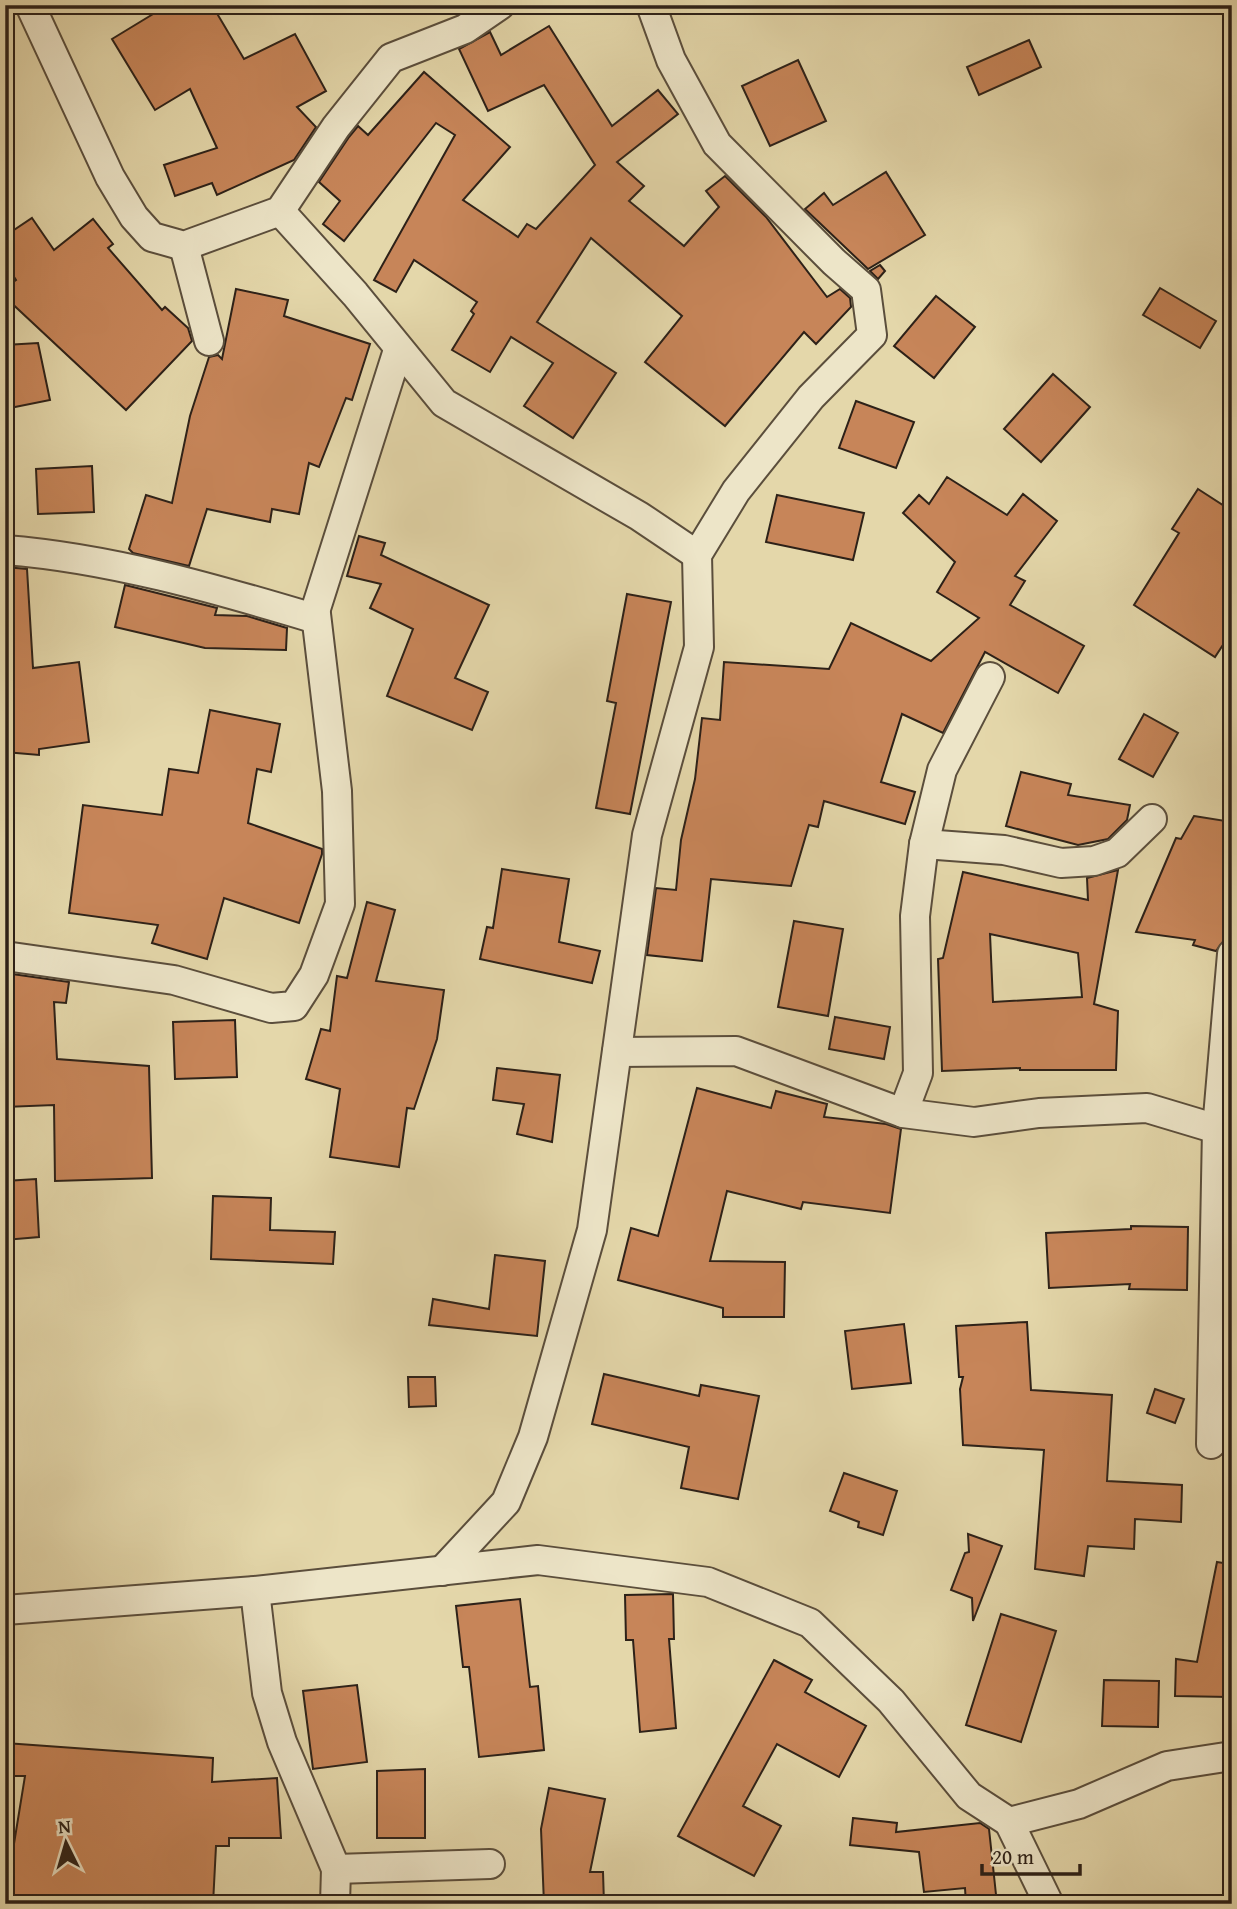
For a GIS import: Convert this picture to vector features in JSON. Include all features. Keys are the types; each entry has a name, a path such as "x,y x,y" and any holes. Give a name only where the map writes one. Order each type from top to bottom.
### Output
{"street":[{"path":"30,5 110,177 134,217 152,237 184,246 280,211 336,127 391,58 465,29 500,5"},
{"path":"442,1571 506,1502 533,1437 592,1230 647,835 699,647 697,555 736,491 811,397 872,335 866,290 834,262 717,144 671,60 651,5"},
{"path":"280,211 355,294 398,350 444,402 639,516 697,555"},
{"path":"184,246 209,341"},
{"path":"5,956 174,980 271,1008 294,1006 314,975 340,904 337,791 316,614 398,350"},
{"path":"5,550 45,553 227,592 313,618 316,614"},
{"path":"903,1113 918,1073 915,916 925,844 942,770 990,677"},
{"path":"925,844 1004,850 1061,863 1094,861 1117,852 1152,818"},
{"path":"1210,1444 1232,954"},
{"path":"617,1052 736,1051 903,1113 974,1122 1039,1113 1147,1108 1224,1134"},
{"path":"5,1610 255,1591 538,1560 708,1582 810,1623 891,1701 970,1796 1009,1822 1049,1904"},
{"path":"255,1591 267,1693 282,1742 336,1869 335,1904"},
{"path":"1009,1822 1079,1804 1167,1766 1232,1756"},
{"path":"336,1869 490,1864"}],"building":[{"path":"168,5 212,5 244,59 295,34 326,91 297,107 316,127 294,160 217,195 212,183 175,196 164,165 217,148 190,89 155,110 112,39"},
{"path":"549,26 612,126 658,90 678,114 617,162 644,186 629,201 684,246 719,207 706,191 725,176 766,217 827,297 840,289 850,298 851,307 816,344 804,332 725,426 645,362 682,316 591,238 537,322 616,373 573,438 524,406 553,363 511,337 490,372 452,350 474,314 471,311 477,302 414,260 396,292 374,280 455,135 436,123 344,241 323,224 340,201 319,182 358,126 368,135 424,72 510,147 463,200 518,237 527,224 536,229 595,165 544,85 488,111 459,49 490,32 501,55"},
{"path":"1029,40 1041,67 979,95 967,67"},
{"path":"798,60 826,121 770,146 742,86"},
{"path":"886,172 925,235 868,269 805,209 824,193 833,205"},
{"path":"32,218 54,250 93,219 113,244 108,248 162,310 165,307 188,328 192,341 126,410 5,297 5,288 16,280 5,263 5,236"},
{"path":"880,265 885,271 878,279 870,271"},
{"path":"1160,288 1216,321 1200,348 1143,315"},
{"path":"236,289 288,300 284,316 370,344 352,400 346,398 319,467 309,463 299,514 272,509 270,522 207,509 189,566 133,553 129,549 146,495 172,503 190,416 209,357 218,355 222,359"},
{"path":"936,296 975,327 934,378 894,346"},
{"path":"38,343 50,400 5,409 5,345"},
{"path":"1053,374 1090,407 1041,462 1004,429"},
{"path":"856,401 914,422 896,468 839,448"},
{"path":"92,466 94,512 38,514 36,469"},
{"path":"947,477 1007,515 1023,494 1057,521 1015,576 1025,581 1010,605 1084,646 1058,693 985,652 943,733 902,714 881,782 915,792 905,824 824,801 818,827 809,825 791,886 711,879 702,961 647,955 656,888 676,890 681,840 695,779 702,718 720,720 724,662 829,669 851,623 931,661 979,618 937,592 955,562 903,513 919,495 929,504"},
{"path":"1198,489 1232,511 1232,631 1215,657 1134,605 1179,533 1172,529"},
{"path":"777,495 864,513 853,560 766,542"},
{"path":"359,536 385,543 381,555 489,605 455,678 488,692 472,730 387,696 413,629 370,608 381,584 347,576"},
{"path":"5,567 27,569 33,668 79,662 89,742 39,749 39,755 5,752"},
{"path":"125,585 217,608 215,615 247,616 287,628 286,650 205,648 115,627"},
{"path":"627,594 671,602 630,814 596,808 616,703 607,701"},
{"path":"210,710 280,724 271,772 257,769 248,823 322,849 322,854 299,923 224,898 207,959 152,943 158,925 69,913 83,805 162,815 169,769 198,773"},
{"path":"1144,714 1178,733 1153,777 1119,759"},
{"path":"1021,772 1071,784 1068,795 1130,805 1127,820 1108,839 1078,845 1006,826"},
{"path":"1194,816 1232,822 1232,912 1225,939 1216,951 1193,945 1195,940 1136,932 1176,838 1181,839"},
{"path":"502,869 569,879 559,942 600,951 592,983 480,959 487,927 493,928"},
{"path":"1118,870 1094,1004 1118,1011 1116,1070 1020,1068 942,1071 938,959 943,958 963,872 1088,900 1087,878","holes":["990,934 1078,953 1082,997 993,1002"]},
{"path":"367,902 395,910 376,981 444,990 437,1039 414,1109 407,1108 399,1167 330,1157 340,1089 306,1079 321,1029 330,1031 337,976 347,978"},
{"path":"794,921 843,929 828,1016 778,1007"},
{"path":"5,973 69,982 66,1003 54,1002 57,1059 149,1066 152,1178 55,1181 54,1105 5,1107"},
{"path":"835,1017 890,1027 884,1059 829,1049"},
{"path":"235,1020 237,1077 175,1079 173,1022"},
{"path":"497,1068 560,1075 552,1142 517,1134 524,1104 493,1100"},
{"path":"697,1088 771,1108 776,1091 827,1104 824,1117 886,1124 901,1129 890,1213 803,1202 801,1209 727,1191 710,1261 785,1262 784,1317 723,1317 723,1308 618,1280 631,1228 658,1236"},
{"path":"36,1179 39,1237 5,1240 5,1181"},
{"path":"213,1196 271,1198 270,1230 335,1232 333,1264 211,1259"},
{"path":"1131,1226 1188,1227 1187,1290 1129,1289 1130,1284 1049,1288 1046,1233 1131,1229"},
{"path":"495,1255 545,1261 537,1336 429,1325 433,1299 489,1309"},
{"path":"1027,1322 1031,1390 1112,1395 1107,1481 1182,1485 1181,1522 1135,1519 1134,1549 1088,1546 1084,1576 1035,1569 1044,1450 963,1445 960,1389 963,1377 959,1377 956,1326"},
{"path":"904,1324 911,1383 852,1389 845,1331"},
{"path":"604,1374 699,1396 701,1385 759,1396 738,1499 681,1488 689,1447 592,1424"},
{"path":"408,1377 435,1377 436,1406 409,1407"},
{"path":"1155,1389 1184,1399 1175,1423 1147,1413"},
{"path":"844,1473 897,1491 883,1535 858,1527 859,1522 830,1511"},
{"path":"968,1534 1002,1546 973,1621 972,1598 951,1590 965,1553 969,1552"},
{"path":"1217,1562 1230,1564 1229,1697 1175,1696 1176,1659 1197,1662"},
{"path":"673,1594 674,1639 669,1639 676,1728 640,1732 633,1640 626,1640 625,1595"},
{"path":"520,1599 530,1687 538,1686 544,1750 479,1757 469,1667 463,1667 456,1606"},
{"path":"1001,1614 1056,1631 1021,1742 966,1725"},
{"path":"774,1660 812,1680 805,1692 866,1726 839,1777 777,1744 743,1806 781,1826 754,1876 678,1836"},
{"path":"1104,1680 1159,1681 1158,1727 1102,1726"},
{"path":"357,1685 367,1762 313,1769 303,1691"},
{"path":"5,1743 213,1758 212,1782 277,1778 281,1838 229,1838 229,1846 216,1846 213,1904 30,1904 5,1899 25,1776 5,1776"},
{"path":"425,1769 425,1838 377,1838 377,1771"},
{"path":"549,1788 605,1799 590,1872 603,1872 604,1904 544,1904 541,1829"},
{"path":"853,1818 897,1823 896,1832 980,1823 989,1829 997,1904 966,1904 965,1888 924,1892 919,1852 850,1845"}]}
